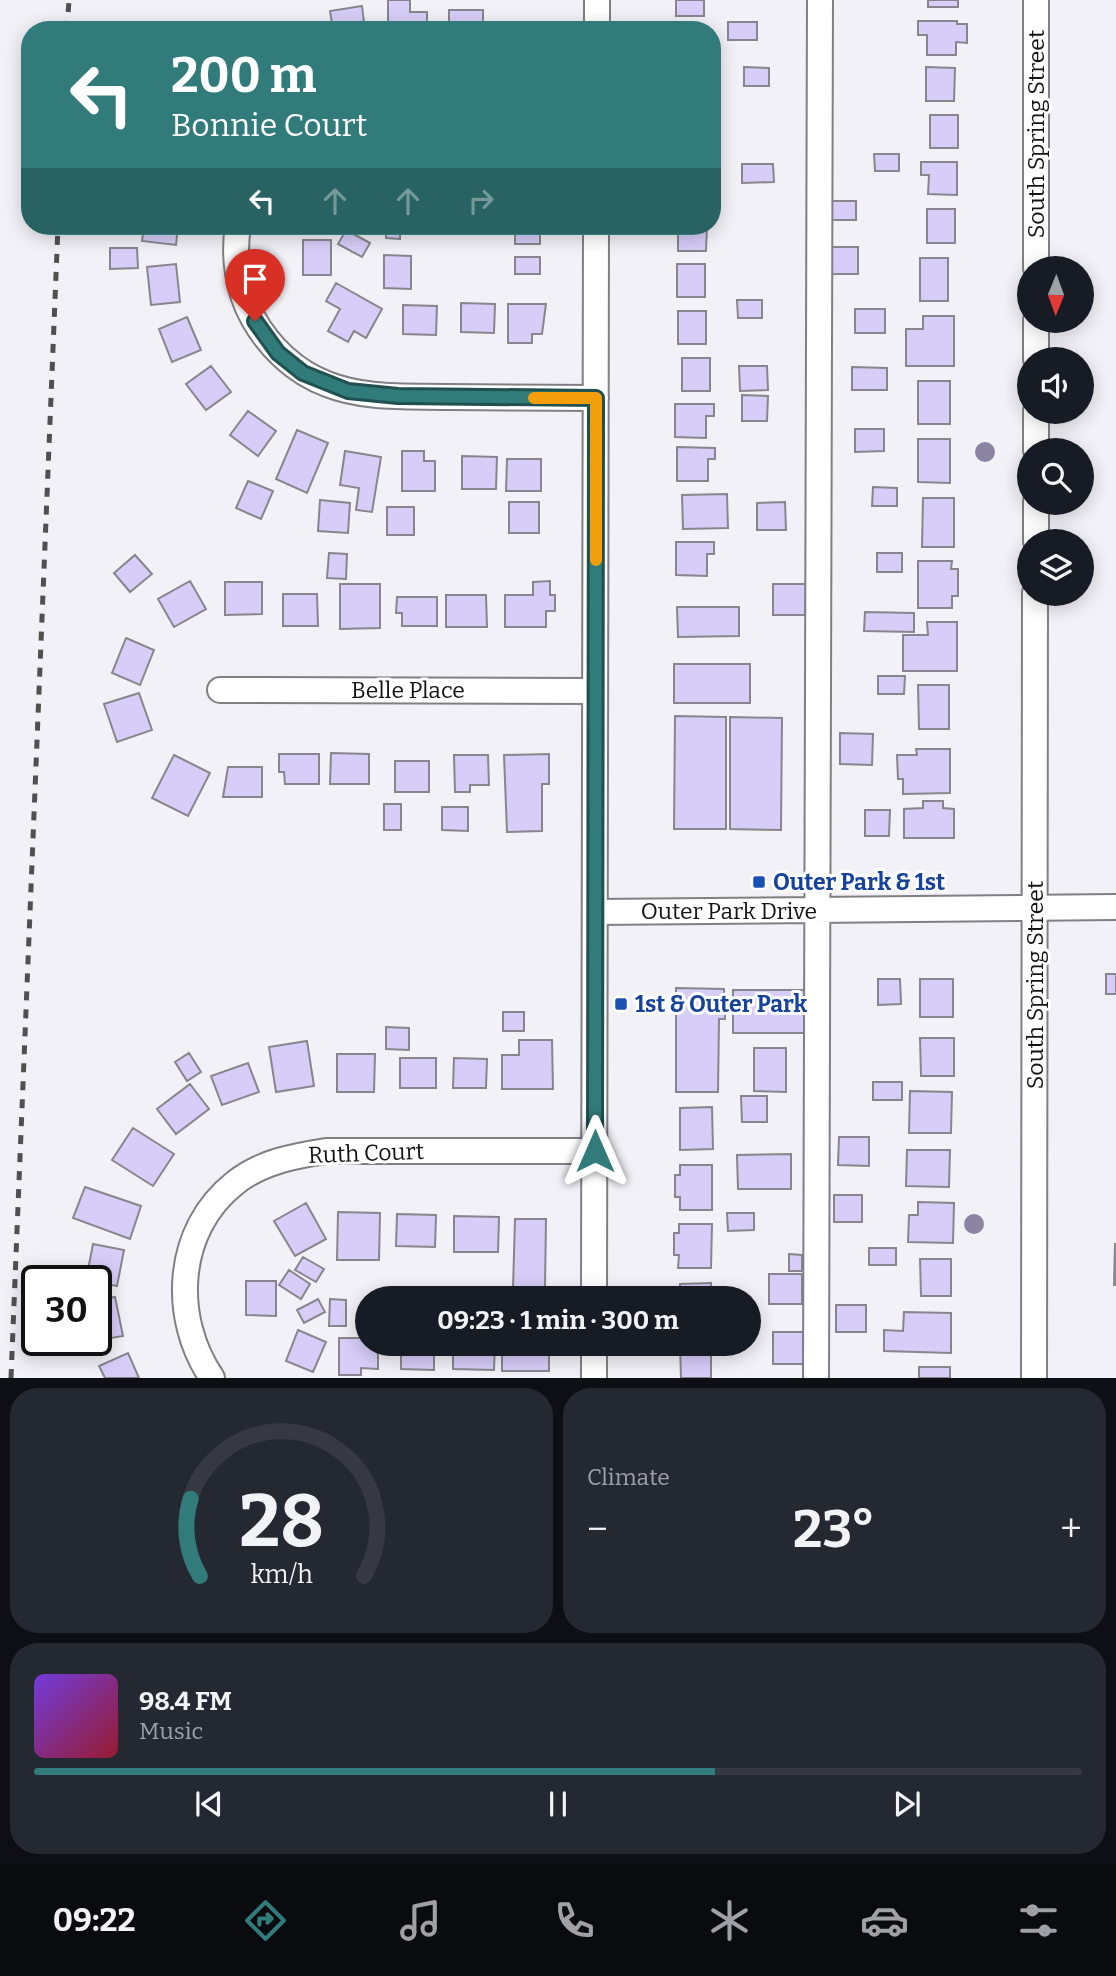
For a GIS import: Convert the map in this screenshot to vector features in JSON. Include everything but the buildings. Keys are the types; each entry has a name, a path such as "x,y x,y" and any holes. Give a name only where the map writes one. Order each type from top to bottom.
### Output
{"street":[{"path":"597,0 597,21"},
{"path":"816,1377 821,0"},
{"name":"South Spring Street","path":"1036,0 1036,256"},
{"path":"236,235 234,246 237,271 248,308 262,334 303,373 325,384 348,391 398,396 596,398"},
{"path":"594,1286 596,235"},
{"name":"South Spring Street","path":"1034,1377 1035,606"},
{"name":"Belle Place","path":"220,690 596,691"},
{"name":"Outer Park Drive","path":"595,912 1116,907"},
{"name":"Ruth Court","path":"212,1377 199,1359 187,1327 186,1269 195,1235 212,1207 235,1183 287,1157 326,1152 595,1151"},
{"path":"594,1356 594,1377"}],"railway":[{"path":"68,21 69,0"},
{"path":"11,1378 58,235"}],"slow traffic":[{"path":"534,398 596,398 596,560"}],"place":[{"name":"Outer Park & 1st","path":"759,882"},
{"name":"1st & Outer Park","path":"621,1004"}],"route":[{"path":"255,321 278,353 303,373 348,391 398,396 596,398 595,1151"}]}
